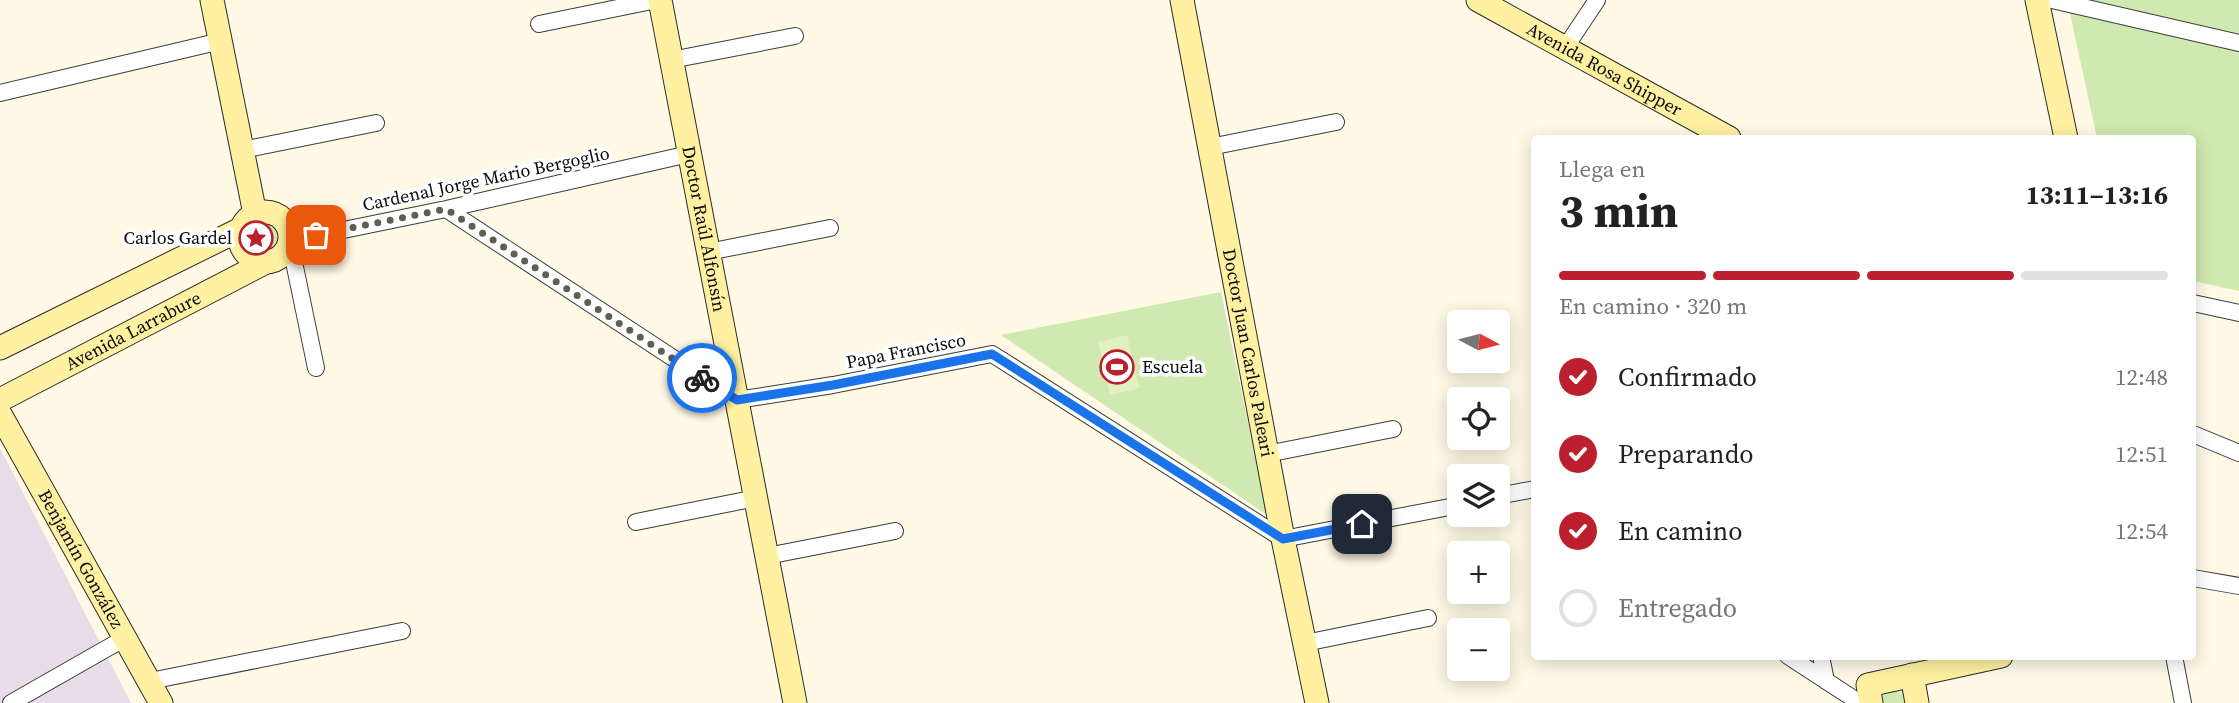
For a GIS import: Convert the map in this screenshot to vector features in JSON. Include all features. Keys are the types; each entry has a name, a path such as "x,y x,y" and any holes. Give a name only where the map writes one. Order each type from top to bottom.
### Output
{"street":[{"path":"212,0 242,150 249,221 241,236 245,251 251,257 266,262 279,258 289,244"},
{"path":"539,24 658,0"},
{"name":"Doctor Raúl Alfonsín","path":"658,0 795,703"},
{"name":"Doctor Juan Carlos Paleari","path":"1182,0 1314,702"},
{"name":"Avenida Rosa Shipper","path":"1478,0 1721,135"},
{"path":"1565,48 1597,0"},
{"path":"2037,0 2065,135"},
{"path":"2052,0 2239,43"},
{"path":"671,60 795,36"},
{"path":"0,93 221,41"},
{"path":"1210,147 1336,122"},
{"path":"242,150 376,123"},
{"name":"Cardenal Jorge Mario Bergoglio","path":"289,244 689,154"},
{"path":"446,209 737,400"},
{"path":"0,348 271,212 278,215 288,227 289,244 316,368"},
{"path":"708,252 830,228"},
{"name":"Avenida Larrabure","path":"0,400 266,262"},
{"path":"2196,304 2239,313"},
{"name":"Papa Francisco","path":"737,400 833,385 992,354 1283,539"},
{"name":"Benjamín González","path":"0,414 162,703"},
{"path":"1267,454 1393,429"},
{"path":"2196,435 2239,453"},
{"path":"1510,494 1531,490"},
{"path":"636,522 756,498"},
{"path":"1283,539 1447,507"},
{"path":"767,556 895,531"},
{"path":"2196,579 2239,586"},
{"path":"1305,643 1428,618"},
{"path":"150,681 402,631"},
{"path":"11,703 125,638"},
{"path":"1794,660 1842,691 1866,697 1912,675 1982,660"},
{"path":"1822,660 1826,681"},
{"path":"2175,660 2183,703"},
{"path":"1912,675 1917,703"}],"shaded area":[{"path":"0,448 131,703 0,703"}],"green space":[{"path":"2067,0 2239,0 2239,291 2196,282 2196,135 2096,135"},
{"path":"262,219 274,224 279,236 274,248 262,253 250,248 245,236 250,224"},
{"path":"1221,292 1267,515 1001,335"},
{"path":"1127,335 1140,388 1110,395 1098,342"},
{"path":"1891,690 1907,693 1910,703 1880,703 1879,698"}],"way so far":[{"path":"316,235 446,209 702,378"}],"place":[{"name":"Carlos Gardel","path":"256,238"},
{"name":"Escuela","path":"1117,367"}],"route":[{"path":"702,378 737,400 833,385 992,354 1283,539 1362,524"}]}
